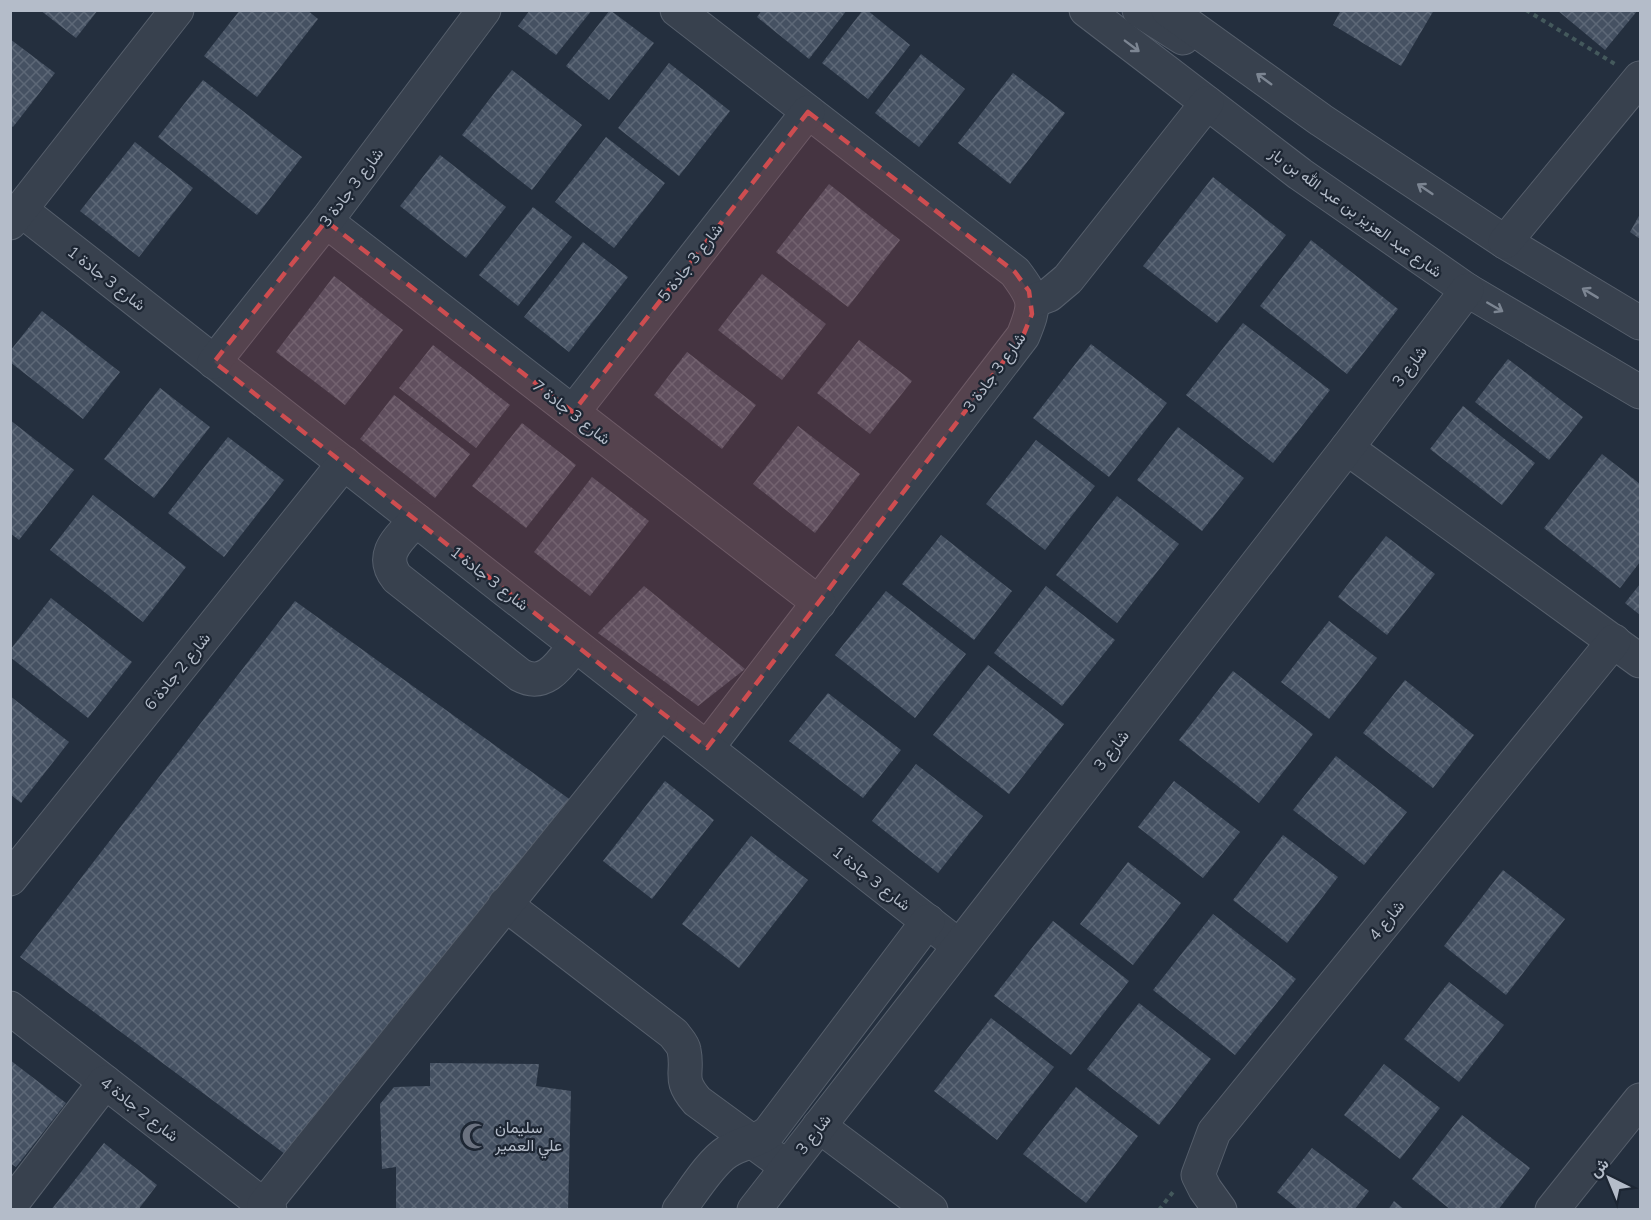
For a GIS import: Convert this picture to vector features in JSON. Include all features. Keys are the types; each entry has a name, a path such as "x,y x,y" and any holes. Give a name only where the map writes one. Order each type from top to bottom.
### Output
{"street":[{"path":"16,216 177,10"},
{"name":"شارع 3 جادة 3","path":"214,362 326,221 484,10"},
{"path":"677,10 1015,272 1029,291 1033,301 1049,295 1068,279 1207,103"},
{"name":"شارع عبد العزيز بن عبد الله بن باز","path":"1086,10 1300,174 1467,291 1641,392"},
{"path":"1139,10 1192,44 1224,51"},
{"path":"1168,10 1321,120 1505,242 1641,322"},
{"path":"1505,242 1640,79"},
{"name":"شارع 3 جادة 5","path":"573,412 808,112"},
{"name":"شارع 3 جادة 1","path":"16,216 214,362 959,946"},
{"name":"شارع 3 جادة 7","path":"326,221 819,603"},
{"name":"شارع 3","path":"754,1209 1467,291"},
{"name":"شارع 3 جادة 3","path":"707,748 1023,336 1032,314 1033,301"},
{"path":"1347,448 1641,661"},
{"name":"شارع 2 جادة 6","path":"10,879 344,463"},
{"path":"416,520 394,545 390,555 391,570 397,578 527,679 535,680 550,674 575,645"},
{"name":"شارع 4","path":"1220,1209 1198,1175 1214,1131 1614,641"},
{"path":"267,1207 505,904 661,712"},
{"path":"505,904 674,1034 684,1048 685,1083 690,1093 697,1101 787,1167"},
{"path":"679,1209 717,1161 729,1151 762,1138 769,1132 928,921"},
{"name":"شارع 2 جادة 4","path":"10,1008 267,1207"},
{"path":"10,1206 105,1082"},
{"path":"1552,1209 1641,1100"},
{"path":"819,1126 931,1209"}],"path":[{"path":"1526,10 1640,79"}],"highlighted area":[{"path":"808,112 1015,272 1029,291 1032,314 1023,336 707,748 214,362 326,221 573,412"}],"building":[{"path":"40,10 98,10 76,38"},
{"path":"240,10 307,10 318,19 257,97 204,56"},
{"path":"530,10 592,10 556,55 518,26"},
{"path":"610,10 654,43 609,100 566,66"},
{"path":"762,10 847,10 809,59 757,17"},
{"path":"863,10 867,10 910,45 868,99 822,63"},
{"path":"1341,10 1434,10 1401,66 1333,25"},
{"path":"1557,10 1638,10 1605,50"},
{"path":"10,39 55,73 13,127 10,125"},
{"path":"921,54 965,89 919,147 875,113"},
{"path":"669,63 730,111 679,176 618,128"},
{"path":"512,70 582,125 532,190 462,135"},
{"path":"1013,73 1065,113 1010,184 958,143"},
{"path":"203,80 302,157 257,215 158,137"},
{"path":"606,137 665,183 614,248 555,202"},
{"path":"135,142 193,188 139,257 80,211"},
{"path":"440,155 506,207 466,258 400,206"},
{"path":"1213,177 1286,235 1217,323 1143,266"},
{"path":"829,184 900,240 848,307 776,252"},
{"path":"533,207 572,237 518,306 479,275"},
{"path":"1640,214 1640,239 1630,232"},
{"path":"1311,240 1398,309 1347,374 1260,306"},
{"path":"583,242 628,277 569,352 524,317"},
{"path":"762,274 826,324 782,380 718,330"},
{"path":"334,276 403,330 345,405 276,352"},
{"path":"42,311 120,372 83,419 10,362 10,351"},
{"path":"1243,323 1330,390 1273,463 1186,395"},
{"path":"859,340 912,381 870,434 817,393"},
{"path":"1091,344 1167,403 1109,477 1033,418"},
{"path":"433,345 510,405 476,448 399,388"},
{"path":"687,352 756,405 722,449 654,395"},
{"path":"1508,359 1583,417 1549,460 1475,402"},
{"path":"160,388 210,427 154,498 104,459"},
{"path":"394,395 470,454 435,498 360,439"},
{"path":"1463,406 1535,463 1502,505 1430,449"},
{"path":"10,420 74,470 19,540 10,533"},
{"path":"522,423 576,465 526,528 472,486"},
{"path":"798,426 860,474 815,533 753,484"},
{"path":"1178,427 1244,478 1202,531 1137,480"},
{"path":"228,437 284,480 224,557 168,513"},
{"path":"1036,440 1095,486 1045,550 986,504"},
{"path":"1602,454 1640,484 1640,562 1620,588 1544,528"},
{"path":"592,477 649,521 590,596 534,552"},
{"path":"93,495 186,567 143,622 50,550"},
{"path":"1117,496 1179,544 1117,623 1056,575"},
{"path":"941,535 1012,591 974,640 902,584"},
{"path":"1386,536 1435,574 1387,635 1338,597"},
{"path":"1640,584 1640,615 1625,603"},
{"path":"644,586 745,669 698,706 598,633"},
{"path":"1046,586 1115,640 1062,706 994,653"},
{"path":"886,591 966,654 915,718 835,655"},
{"path":"51,598 132,662 88,718 10,657 10,650"},
{"path":"295,601 572,801 289,1157 20,957"},
{"path":"1329,621 1377,658 1329,719 1281,682"},
{"path":"988,665 1064,724 1009,794 933,735"},
{"path":"1233,671 1313,734 1259,803 1179,740"},
{"path":"1405,680 1474,735 1433,788 1363,733"},
{"path":"828,693 901,750 863,798 789,741"},
{"path":"10,696 69,742 21,803 10,794"},
{"path":"1336,756 1407,812 1364,865 1293,810"},
{"path":"916,764 983,816 938,873 872,821"},
{"path":"665,781 714,820 652,899 603,861"},
{"path":"1174,781 1240,832 1203,878 1138,827"},
{"path":"1283,835 1338,877 1287,943 1233,900"},
{"path":"751,836 808,880 739,968 682,924"},
{"path":"1128,862 1181,903 1133,965 1080,924"},
{"path":"1503,870 1565,919 1506,995 1444,946"},
{"path":"1213,914 1296,979 1235,1055 1153,990"},
{"path":"1053,921 1129,981 1071,1055 994,996"},
{"path":"1449,982 1504,1025 1459,1082 1404,1039"},
{"path":"1139,1003 1211,1059 1159,1125 1087,1069"},
{"path":"991,1018 1054,1067 997,1140 934,1091"},
{"path":"10,1060 66,1103 16,1167 10,1163"},
{"name":"سليمان علي العمير","path":"430,1063 539,1064 536,1086 571,1091 568,1210 396,1210 396,1167 382,1169 380,1104 394,1087 430,1086"},
{"path":"1384,1064 1440,1108 1400,1159 1344,1115"},
{"path":"1076,1087 1138,1136 1086,1203 1023,1154"},
{"path":"1462,1115 1530,1168 1498,1210 1451,1210 1412,1179"},
{"path":"104,1143 157,1185 138,1210 51,1210"},
{"path":"1312,1148 1369,1191 1354,1210 1299,1210 1277,1192"},
{"path":"1394,1201 1405,1210 1388,1210"}],"place":[{"name":"سليمان علي العمير","path":"475,1136"}]}
